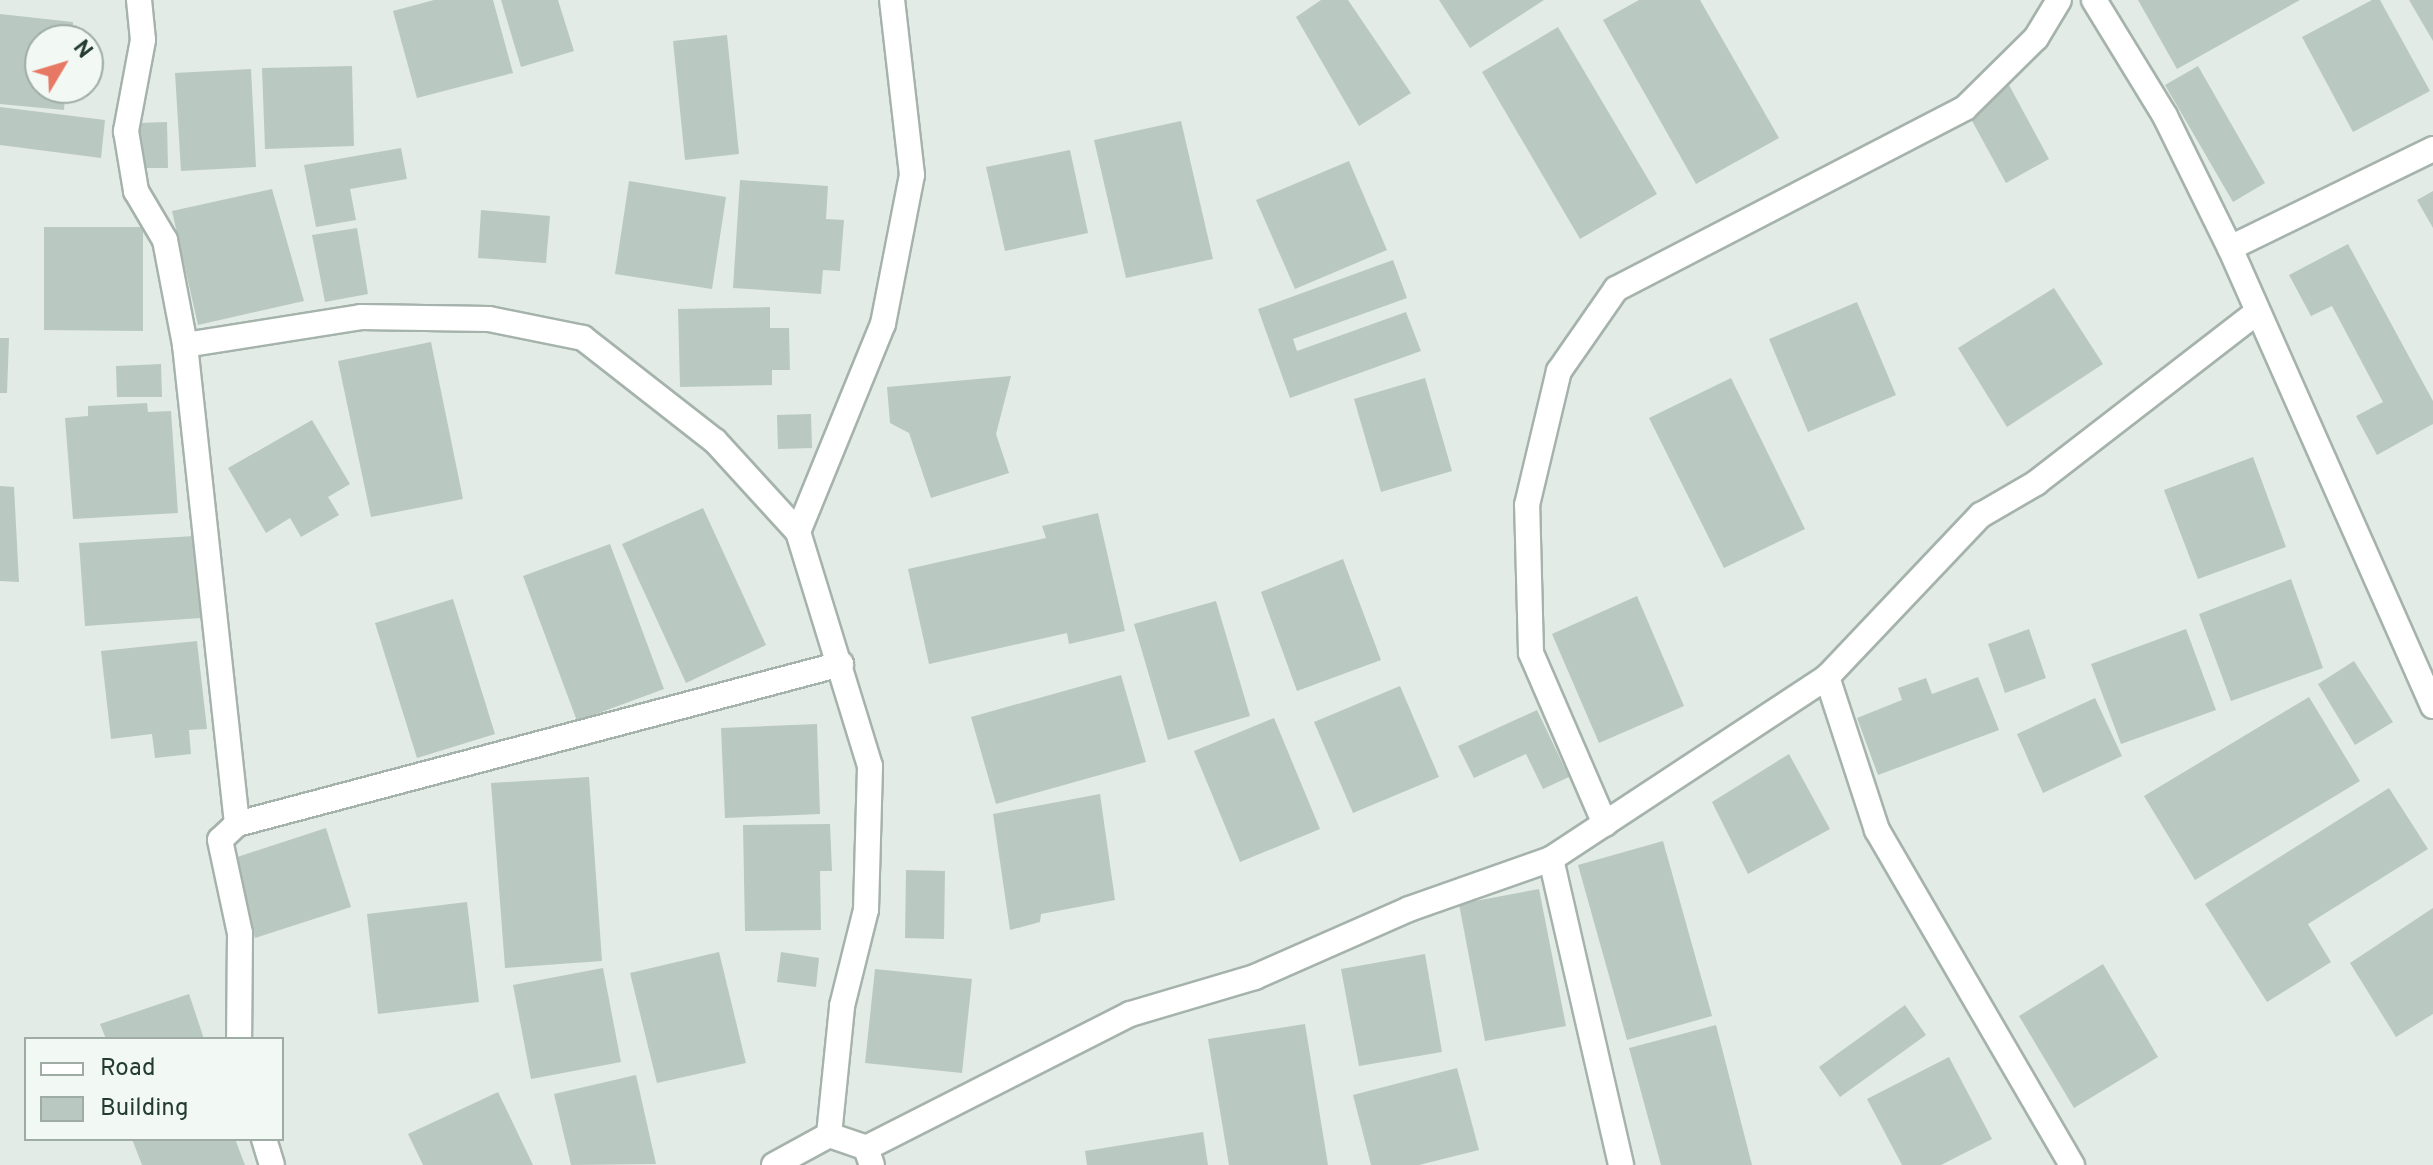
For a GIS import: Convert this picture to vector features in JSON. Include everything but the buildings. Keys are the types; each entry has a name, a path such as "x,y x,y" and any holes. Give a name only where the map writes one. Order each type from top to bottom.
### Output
{"street":[{"path":"139,0 143,40 126,131 136,191 165,240 185,345 237,824"},
{"path":"798,532 883,324 912,175 892,0"},
{"path":"1605,824 1531,653 1527,505 1559,371 1616,289 1965,108 2036,38 2059,0"},
{"path":"2094,0 2165,116 2230,248 2255,314 2433,706"},
{"path":"2230,248 2433,149"},
{"path":"829,1135 869,1157 1130,1014 1255,977 1409,909 1551,859 1827,677 1981,515 2036,483 2255,314"},
{"path":"185,345 361,317 489,319 583,338 715,441 798,532 841,664 869,782 866,910 842,1006 829,1135"},
{"path":"239,1037 240,933 220,840 237,824 841,664"},
{"path":"1827,677 1877,830 2072,1165"},
{"path":"1551,859 1621,1165"},
{"path":"774,1165 829,1135"},
{"path":"265,1141 272,1165"}]}
